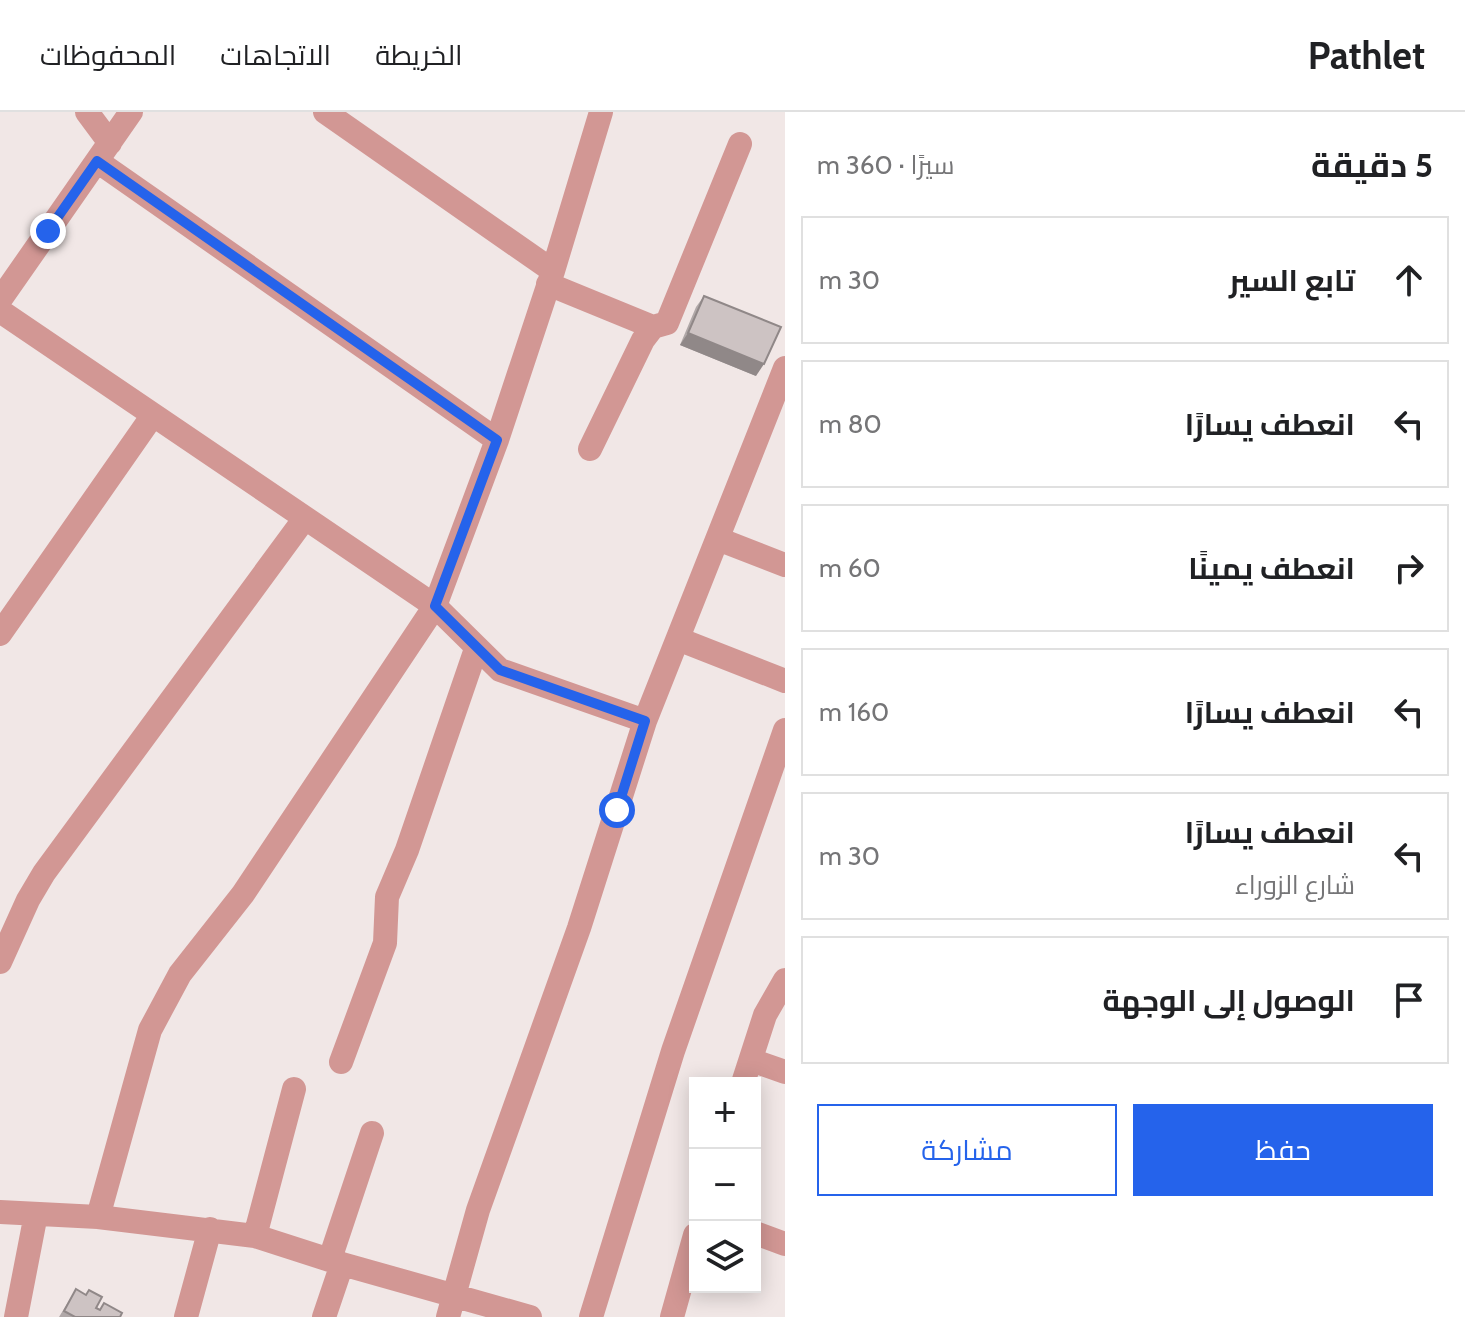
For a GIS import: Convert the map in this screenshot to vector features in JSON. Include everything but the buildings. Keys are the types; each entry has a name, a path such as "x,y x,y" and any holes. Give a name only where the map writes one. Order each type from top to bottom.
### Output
{"street":[{"path":"87,112 103,152 497,440"},
{"path":"0,300 131,112"},
{"path":"325,112 551,277 653,327"},
{"path":"98,1217 150,1030 180,974 243,894 435,606 497,440 601,112"},
{"path":"590,449 643,340 653,327 667,323 740,144"},
{"path":"0,311 435,606 500,670 645,721"},
{"path":"452,1306 478,1210 579,928 645,721 785,368"},
{"path":"0,634 153,415"},
{"path":"0,962 44,873 305,518"},
{"path":"718,539 785,565"},
{"path":"678,639 785,681"},
{"path":"341,1062 385,943 387,897 407,850 476,649"},
{"path":"591,1317 673,1051 785,730"},
{"path":"745,1077 765,1015 785,980"},
{"path":"751,1060 785,1072"},
{"path":"255,1236 294,1089"},
{"path":"324,1317 336,1261 372,1133"},
{"path":"0,1212 98,1217 255,1236 336,1261 452,1306 530,1317"},
{"path":"16,1317 36,1214"},
{"path":"186,1317 210,1229"},
{"path":"761,1235 785,1244"},
{"path":"672,1317 689,1256"}],"route":[{"path":"48,231 97,161 497,440 435,606 500,670 645,721 617,810"}]}
